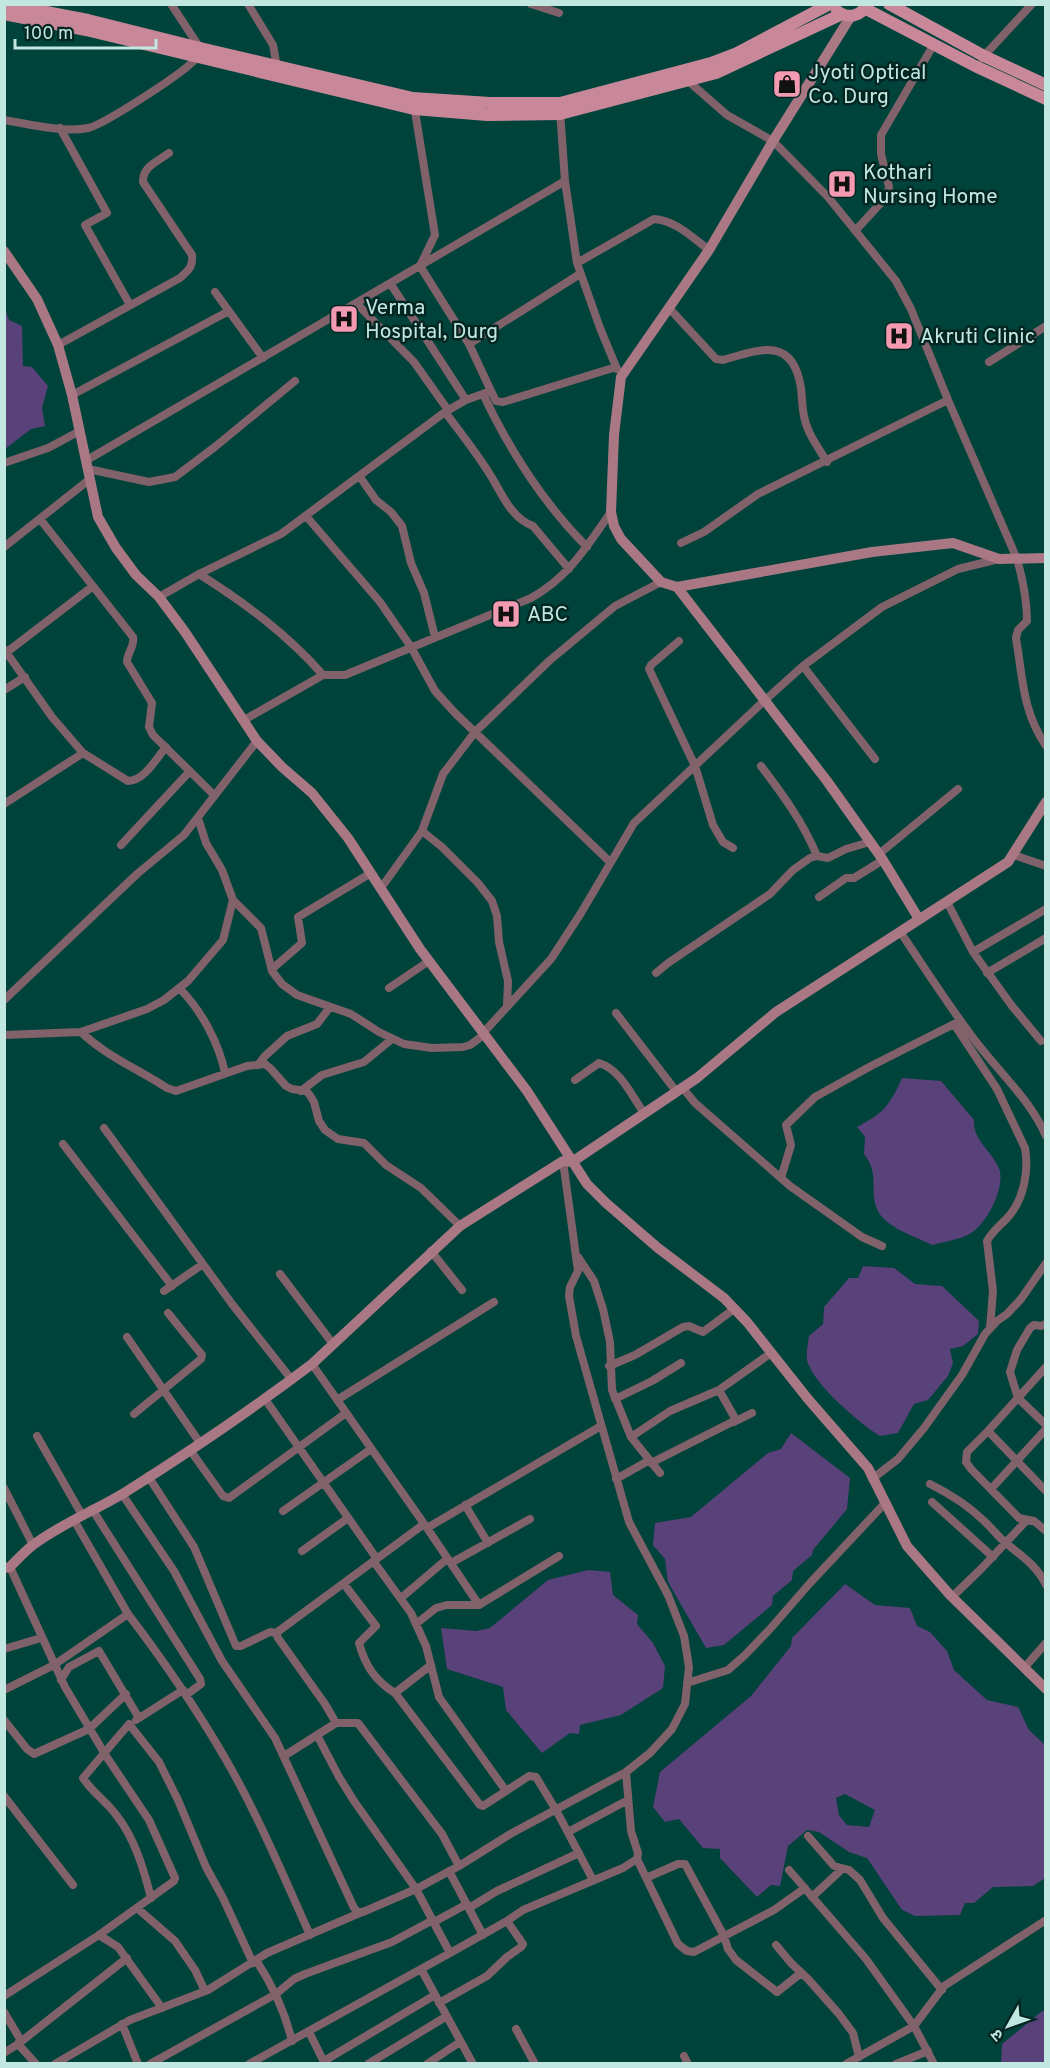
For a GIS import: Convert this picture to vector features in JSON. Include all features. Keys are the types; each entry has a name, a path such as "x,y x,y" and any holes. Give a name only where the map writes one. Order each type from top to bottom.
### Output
{"main road":[{"path":"5,4 88,20 199,53"},
{"path":"889,4 984,56 1046,85"},
{"path":"560,109 711,63 839,10 859,14 866,7 975,66 1046,99"},
{"path":"4,14 199,53 413,103 488,116 560,109 687,80 724,69 839,10"}],"street":[{"path":"4,120 60,128 88,128 106,120 185,69 199,53 171,4"},
{"path":"248,4 273,45 276,70"},
{"path":"531,4 559,13"},
{"path":"975,66 1032,4"},
{"path":"487,392 496,401 503,402 618,372 669,308 709,250 773,141 839,10"},
{"path":"856,230 888,195 889,187 881,154 881,135 934,44"},
{"path":"687,80 727,115 773,141 828,197 896,281 911,309 1017,559 1025,585 1027,604 1027,621 1018,630 1016,638 1025,700 1028,716 1046,746"},
{"path":"413,103 435,235 420,266"},
{"path":"560,109 565,181 577,263 618,372 611,512 614,526 621,538 661,582 677,587 872,552 953,543 999,559"},
{"path":"60,128 107,213 85,225 130,306"},
{"path":"58,345 180,278 189,270 192,255 143,182 142,175 146,168 170,153"},
{"path":"4,547 39,519 88,469 263,358 565,181"},
{"path":"577,263 654,219 663,219 672,223 709,250"},
{"path":"4,250 37,298 58,345 72,395 98,517 116,548 136,575 159,597 185,632 257,741 325,808 348,838 429,961 555,1132 567,1161 578,1270 570,1287 569,1296 576,1336 629,1522 668,1595 684,1636 689,1667 685,1704 672,1729 650,1753 626,1772 512,1833 416,1889 267,1953 205,1991 122,2024 70,2060 55,2064"},
{"path":"420,266 469,344 495,420 546,502 587,547"},
{"path":"469,344 580,274"},
{"path":"390,283 466,400"},
{"path":"215,292 263,358"},
{"path":"356,303 414,362 505,500 517,516 533,526 569,569"},
{"path":"669,308 716,359 723,360 749,352 770,349 780,351 788,358 795,365 808,429 827,462"},
{"path":"72,395 229,311"},
{"path":"989,362 1046,326"},
{"path":"88,469 149,482 175,477 295,381"},
{"path":"159,597 199,574 282,534 447,411 487,392"},
{"path":"681,543 704,532 758,494 827,462 948,400"},
{"path":"4,464 48,448 80,431"},
{"path":"360,477 376,500 391,512 402,526 411,563 424,593 435,637"},
{"path":"244,720 323,675 345,675 550,588 587,547 611,512"},
{"path":"306,516 380,602 411,647 435,691 610,862"},
{"path":"39,519 133,637 134,646 127,657 127,662 152,703 148,727 214,795"},
{"path":"198,818 206,843 222,870 233,900 263,931 266,953 272,969 282,984 297,994 351,1014 392,1039 416,1047 452,1048 470,1045 484,1033 550,958 581,913 634,823 803,666 882,607 958,569 999,559 1046,558"},
{"path":"199,574 242,601 278,628 303,651 323,675"},
{"path":"381,888 422,831 443,774 476,732 549,661 615,606 661,582"},
{"path":"93,586 6,650 52,717 82,753 128,781 134,781 141,776 166,747"},
{"path":"677,587 827,781 881,857 919,920"},
{"path":"679,641 649,669 695,766 713,825 723,842 733,848"},
{"path":"803,666 875,759"},
{"path":"4,690 26,677"},
{"path":"4,1000 137,874 184,835 257,741"},
{"path":"4,804 82,753"},
{"path":"761,766 793,809 817,856"},
{"path":"121,845 190,771"},
{"path":"819,897 846,878 854,878 958,789"},
{"path":"4,1996 99,1935 174,1881 175,1878 149,1820 89,1729 62,1680 7,1567 33,1545 122,1494 291,1380 312,1364 460,1226 697,1078 776,1012 1008,862 1046,802"},
{"path":"422,831 442,847 478,883 492,901 497,916 499,942 508,981 507,1006"},
{"path":"656,973 770,894 793,870 810,858 817,856 828,858 846,849 870,842"},
{"path":"1014,855 1046,866"},
{"path":"272,969 302,943 298,917 371,873"},
{"path":"4,1035 81,1032 147,1009 180,989 223,940 233,900"},
{"path":"947,902 973,952 987,973 1041,1041"},
{"path":"973,952 1046,909"},
{"path":"901,933 963,1025 1024,1100 1046,1136"},
{"path":"987,973 1046,938"},
{"path":"389,988 429,961"},
{"path":"180,989 198,1011 212,1036 223,1060 225,1073"},
{"path":"258,1065 286,1036 317,1024 330,1007"},
{"path":"616,1013 679,1089 781,1178 862,1237 882,1246"},
{"path":"781,1178 790,1145 786,1125 803,1107 815,1097 871,1066 954,1024 963,1025"},
{"path":"954,1024 997,1089 1025,1148 1024,1180 1019,1200 1010,1215 987,1241 993,1291 990,1328"},
{"path":"81,1032 95,1045 167,1088 176,1091 225,1073 265,1064 286,1086 306,1091 309,1094 314,1102 319,1121 325,1130 338,1139 364,1143 386,1165 421,1188 460,1226"},
{"path":"301,1091 322,1075 364,1062 392,1039"},
{"path":"575,1080 599,1063 607,1066 616,1072 644,1113"},
{"path":"104,1128 291,1380"},
{"path":"63,1144 172,1286"},
{"path":"567,1161 606,1203 724,1298 734,1309 868,1468 907,1546 952,1597 1046,1689"},
{"path":"431,1251 462,1290"},
{"path":"576,1253 594,1281 603,1309 610,1342 609,1366 615,1399 631,1437 660,1473"},
{"path":"872,1479 898,1459 924,1428 962,1375 990,1328 1021,1299 1046,1263"},
{"path":"164,1291 203,1264"},
{"path":"280,1274 333,1344"},
{"path":"337,1400 494,1302"},
{"path":"609,1366 627,1359 683,1327 689,1326 703,1332 734,1309"},
{"path":"134,1414 165,1391 201,1359 202,1355 168,1313"},
{"path":"991,1489 1046,1427 1018,1398 1010,1372 1017,1350 1030,1328 1046,1324"},
{"path":"127,1337 200,1443"},
{"path":"631,1437 670,1412 719,1390 771,1353"},
{"path":"615,1399 652,1381 681,1363"},
{"path":"312,1364 479,1605"},
{"path":"1046,1367 967,1452 965,1457 970,1470 1019,1518 1034,1521 1046,1531"},
{"path":"719,1390 736,1419 734,1422"},
{"path":"265,1399 348,1518 416,1624 431,1665 439,1697 506,1791"},
{"path":"190,1450 223,1497 229,1498 346,1413"},
{"path":"616,1479 752,1413"},
{"path":"148,1476 194,1547 237,1646 241,1646 270,1632 276,1633 425,1526 601,1426"},
{"path":"988,1431 1046,1491"},
{"path":"37,1436 83,1515 200,1678 201,1684 129,1724 83,1778 118,1817 128,1832 145,1872 151,1898"},
{"path":"283,1511 371,1449"},
{"path":"930,1484 967,1506 1038,1570 1046,1585"},
{"path":"4,1488 33,1545"},
{"path":"122,1494 174,1571 222,1661 275,1738 354,1908 358,1912 363,1912"},
{"path":"687,1683 728,1670 745,1655 886,1502"},
{"path":"932,1502 993,1557"},
{"path":"465,1505 488,1543"},
{"path":"83,1515 128,1614 184,1692 225,1758 254,1811 310,1935"},
{"path":"302,1551 348,1518"},
{"path":"400,1598 449,1561 488,1543 530,1519"},
{"path":"952,1597 1027,1520"},
{"path":"416,1624 436,1608 447,1605 479,1605 559,1556"},
{"path":"344,1584 376,1626 359,1643 368,1666 383,1685 395,1693 480,1805 483,1806 533,1775 556,1809 593,1880"},
{"path":"4,1690 54,1665 128,1614"},
{"path":"276,1633 336,1723"},
{"path":"4,1649 41,1638"},
{"path":"1023,1668 1046,1643"},
{"path":"62,1680 69,1667 99,1651 139,1718"},
{"path":"395,1693 431,1665"},
{"path":"4,1720 27,1749 34,1754 89,1729 126,1694"},
{"path":"284,1756 336,1723 358,1724 442,1834 459,1866"},
{"path":"129,1724 159,1761 206,1867 255,1962 276,1994 292,2041"},
{"path":"317,1735 354,1801 416,1889 450,1953"},
{"path":"626,1772 631,1831 638,1853 637,1859 681,1947 687,1951 694,1952 774,1910 805,1888"},
{"path":"4,1796 73,1886"},
{"path":"568,1832 628,1800"},
{"path":"808,1836 834,1866 841,1870 849,1870 860,1880 883,1918 942,1989"},
{"path":"150,2064 276,1994 304,1974 392,1942 579,1853"},
{"path":"249,2064 483,1935 523,1910 631,1864 637,1859"},
{"path":"646,1878 678,1864 685,1864 724,1936 728,1949 736,1960 779,1992 801,1973"},
{"path":"789,1870 867,1959 914,2026 934,2064"},
{"path":"812,1897 841,1870"},
{"path":"449,1871 483,1935"},
{"path":"137,1908 175,1941 195,1970 205,1991"},
{"path":"846,2064 914,2026 944,1986 1046,1920"},
{"path":"314,2064 324,2061 437,1999 487,1976 523,1944 507,1921"},
{"path":"99,1935 118,1947 162,2007"},
{"path":"776,1945 839,2014 853,2033 859,2057"},
{"path":"4,2053 127,1958"},
{"path":"421,1969 473,2064"},
{"path":"4,2012 19,2035 18,2044 36,2064"},
{"path":"368,2064 447,2016"},
{"path":"122,2024 138,2064"},
{"path":"516,2029 535,2064"},
{"path":"309,2032 324,2061"},
{"path":"427,2064 460,2042"},
{"path":"898,2063 928,2051"}],"shaded area":[{"path":"4,306 9,320 22,326 23,366 32,367 48,386 42,408 45,426 31,429 5,449"},
{"path":"902,1078 941,1081 974,1120 977,1135 998,1166 999,1189 992,1208 981,1224 964,1237 932,1245 893,1226 881,1216 877,1209 872,1168 864,1154 865,1137 857,1127 885,1107"},
{"path":"863,1266 894,1268 915,1284 942,1286 979,1321 978,1334 963,1346 950,1349 953,1363 948,1376 928,1400 914,1404 898,1433 880,1436 860,1422 827,1391 807,1360 809,1336 823,1324 824,1307 849,1278 858,1278"},
{"path":"791,1433 850,1478 847,1509 813,1550 812,1555 793,1571 792,1580 773,1596 772,1605 724,1645 706,1648 668,1582 665,1559 653,1545 655,1523 691,1517 768,1453 781,1449"},
{"path":"588,1570 610,1572 613,1595 638,1615 637,1624 653,1643 665,1666 663,1688 621,1715 580,1725 579,1734 570,1733 542,1753 506,1710 503,1687 447,1669 441,1628 476,1631 490,1628 548,1580"},
{"path":"845,1584 875,1605 910,1608 917,1626 930,1632 947,1651 954,1670 987,1700 1018,1707 1029,1730 1045,1745 1045,1878 1033,1886 993,1887 974,1903 965,1903 960,1915 915,1916 902,1910 867,1858 849,1852 819,1832 807,1830 788,1846 780,1886 771,1885 757,1897 720,1858 720,1849 703,1848 679,1819 665,1822 653,1807 660,1772 751,1696 791,1646 792,1638","holes":["845,1794 875,1810 869,1827 847,1825 839,1815 836,1798"]},
{"path":"1045,2010 1045,2063 1001,2063 1002,2044"}],"place":[{"name":"Jyoti Optical Co. Durg","path":"787,84"},
{"name":"Kothari Nursing Home","path":"842,184"},
{"name":"Verma Hospital, Durg","path":"344,319"},
{"name":"Akruti Clinic","path":"899,336"},
{"name":"ABC","path":"506,614"}]}
